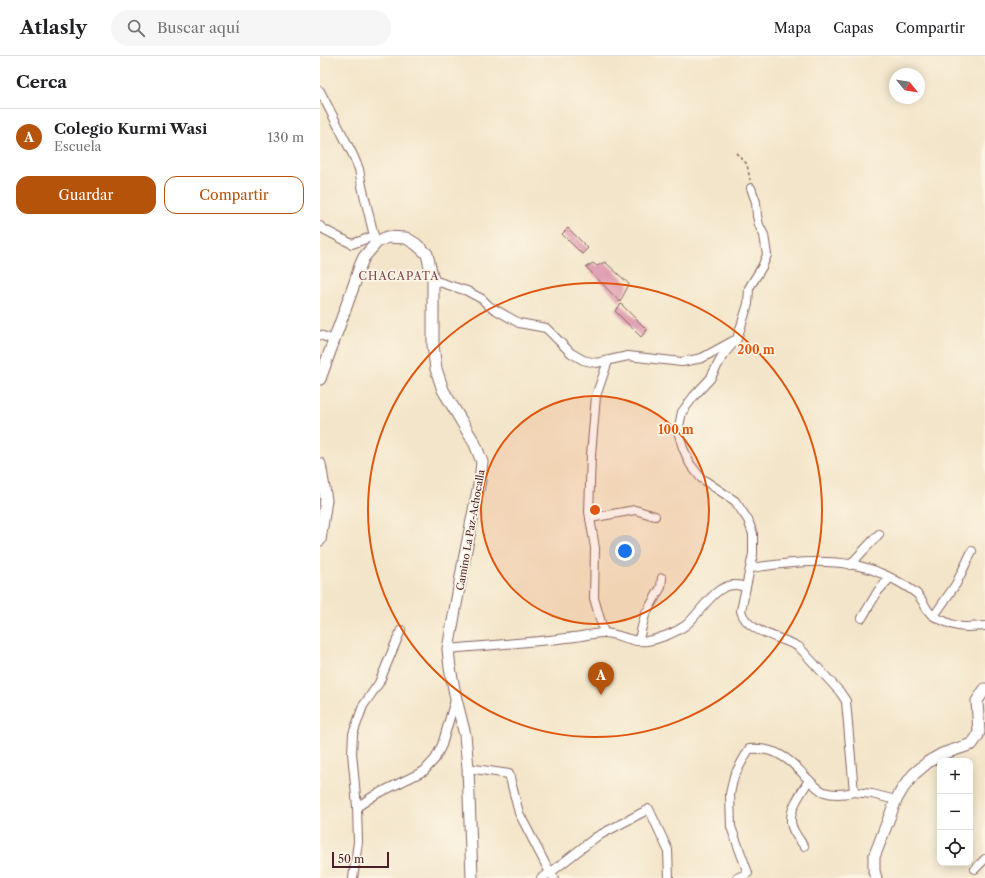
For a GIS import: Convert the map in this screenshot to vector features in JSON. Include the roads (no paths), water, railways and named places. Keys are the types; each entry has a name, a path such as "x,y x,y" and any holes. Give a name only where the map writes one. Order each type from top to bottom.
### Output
{"main road":[{"name":"Camino La Paz-Achocalla","path":"376,239 387,237 406,238 416,244 427,254 433,280 433,345 436,369 443,390 475,444 482,462 480,480 448,649 456,699 465,735 468,768 472,878"},
{"path":"320,380 360,266 376,239"},
{"path":"320,464 326,500 320,540"},
{"path":"876,878 874,871 874,857 896,800 914,774 928,762 942,754 972,744 979,732 977,701 985,689"}],"street":[{"path":"320,91 359,169 376,239 352,244 323,230 320,226"},
{"path":"751,188 756,202 759,225 764,235 767,255 762,267 749,288 748,304 737,339 723,355 710,379 694,396 682,412 678,431 690,464 701,478 735,500 748,520 753,534 753,554 751,568 745,587 741,610 742,617 754,628 791,642 799,647 840,692 846,701 854,792"},
{"path":"433,280 482,299 489,306 519,324 527,326 544,326 549,329 571,353 583,360 596,363 628,356 682,362 702,358 737,339"},
{"path":"320,335 334,340"},
{"path":"604,633 594,598 595,548 590,512 591,455 596,396 608,361"},
{"path":"590,518 635,510 655,516"},
{"path":"850,565 879,534"},
{"path":"934,616 956,584 972,551"},
{"path":"751,568 786,563 838,563 880,572 915,592 922,599 929,612 934,616 957,627 985,626"},
{"path":"636,641 639,639 645,615 661,587 662,578"},
{"path":"862,618 878,591 890,578"},
{"path":"448,649 604,633 636,641 646,641 676,631 691,620 721,589 728,586 739,585 745,587"},
{"path":"353,878 358,842 357,807 352,753 353,734 363,706 379,683 401,630"},
{"path":"357,807 375,795 424,771 442,746 456,699"},
{"path":"737,878 748,874 731,827 730,794 734,776 749,749 758,748 778,752 796,766 809,780 824,792 842,794 854,792 872,794 896,800"},
{"path":"468,768 510,774 519,813 552,876"},
{"path":"804,846 796,835 791,821 795,803 809,780"},
{"path":"541,878 552,876 596,838 649,809 668,850 669,878"},
{"path":"976,869 985,859"}],"place":[{"name":"Colegio Kurmi Wasi","path":"601,695"}],"district":[{"name":"CHACAPATA","path":"399,276"}]}
